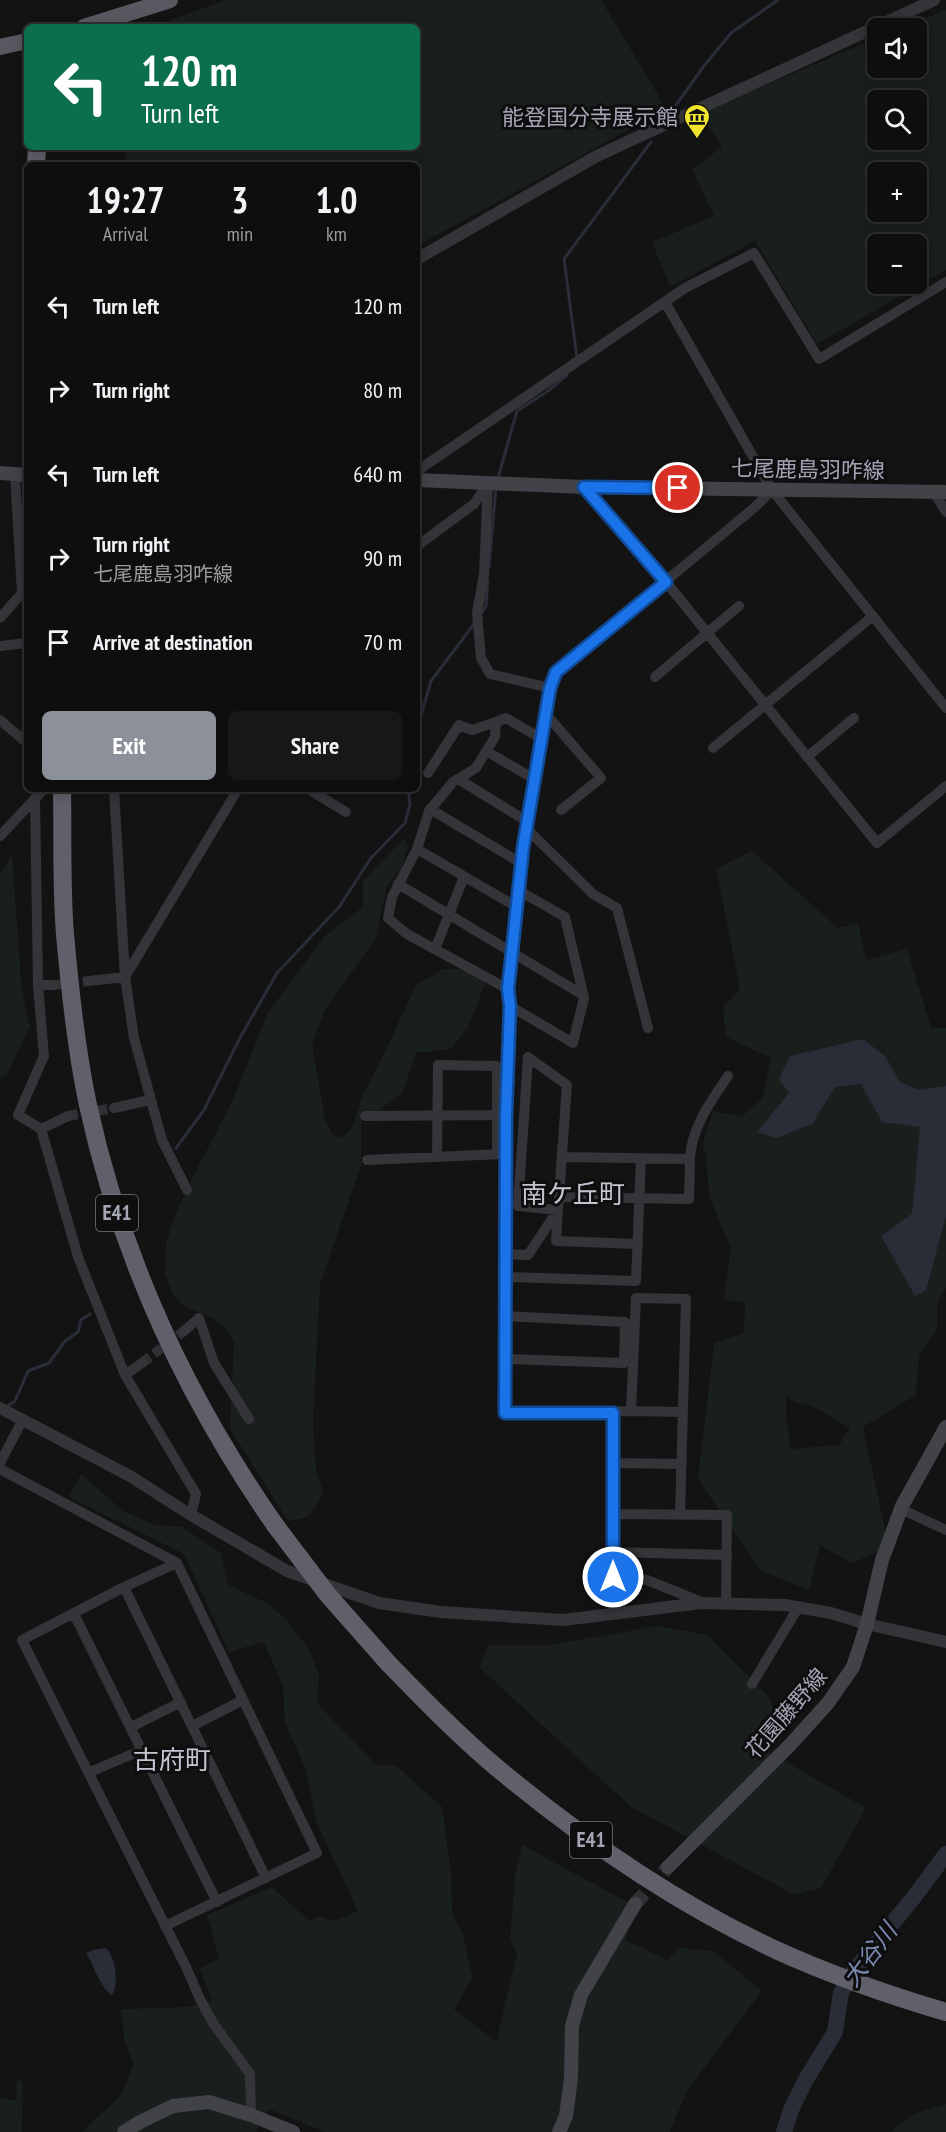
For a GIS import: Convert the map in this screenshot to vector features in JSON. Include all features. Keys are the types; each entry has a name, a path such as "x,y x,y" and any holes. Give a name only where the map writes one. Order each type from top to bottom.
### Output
{"highway":[{"path":"94,24 170,0"},
{"path":"0,47 24,42"},
{"name":"E41","path":"63,797 65,931 70,990 87,1103 115,1207 147,1296 171,1350 222,1446 275,1525 328,1595 388,1664 495,1766 557,1816 668,1891 775,1949 886,1994 946,2012"}],"main road":[{"path":"0,473 21,475"},
{"name":"七尾鹿島羽咋線","path":"420,480 584,487 940,492"},
{"name":"花園藤野線","path":"668,1867 752,1784 828,1702 852,1667 867,1624 882,1560 901,1509 946,1427"},
{"path":"559,2132 566,2116 571,2078 572,2026 581,1995 635,1904"},
{"path":"124,2132 173,2106 209,2102 251,2115 293,2132"}],"street":[{"path":"420,257 597,156 934,0"},
{"path":"420,469 684,288 754,253 819,359 946,282"},
{"path":"665,302 772,490 946,708"},
{"path":"0,618 22,593 21,475"},
{"path":"420,544 474,504 494,483"},
{"path":"494,483 477,619 481,658 490,674 550,688"},
{"path":"584,487 666,582 877,843 946,786"},
{"path":"501,1154 510,1006 508,989 521,863 550,688 556,672 754,508 772,490"},
{"path":"940,492 946,512"},
{"path":"655,677 739,606"},
{"path":"712,748 873,616"},
{"path":"0,646 24,643"},
{"path":"546,714 601,778 561,810"},
{"path":"428,773 459,724 472,730 506,718 542,739"},
{"path":"807,757 854,718"},
{"path":"0,720 24,740"},
{"path":"496,722 495,737 476,768 453,782 430,809 417,849 392,897 388,918 406,934 508,989"},
{"path":"486,751 536,780"},
{"path":"458,779 528,825 593,894 617,908 648,1028"},
{"path":"0,836 41,792"},
{"path":"114,792 126,977 134,1038 162,1140 187,1190"},
{"path":"126,977 236,792"},
{"path":"313,792 346,812"},
{"path":"35,798 38,985 44,1056 18,1116 41,1129 78,1257 125,1375 196,1494 191,1515"},
{"path":"430,809 521,863"},
{"path":"417,849 517,907"},
{"path":"435,949 464,877"},
{"path":"398,884 583,995"},
{"path":"510,1006 573,1043 584,998 565,917 518,890"},
{"path":"89,981 126,977"},
{"path":"38,985 53,985"},
{"path":"556,1241 567,1085 528,1057 518,1206 558,1210"},
{"path":"437,1157 438,1065 496,1066 505,1254 505,1413 683,1412"},
{"path":"558,1197 689,1199 690,1151 704,1112 728,1076"},
{"path":"114,1108 150,1100"},
{"path":"365,1116 497,1115"},
{"path":"41,1129 68,1116"},
{"path":"367,1160 501,1154"},
{"path":"561,1157 690,1160"},
{"path":"505,1277 636,1281 641,1158"},
{"path":"505,1254 528,1256 558,1210"},
{"path":"538,1240 638,1244"},
{"path":"631,1411 636,1298 686,1299 680,1515"},
{"path":"505,1316 625,1322 624,1363 505,1359"},
{"path":"184,1331 199,1318 214,1363 249,1419"},
{"path":"125,1375 142,1363"},
{"path":"0,1408 130,1476 287,1571 379,1603 441,1612 562,1620 705,1603 726,1603 798,1608 831,1613 867,1624 946,1642"},
{"path":"613,1413 614,1614"},
{"path":"0,1463 23,1419"},
{"path":"613,1463 681,1464"},
{"path":"0,1469 177,1563 317,1853 165,1926"},
{"path":"901,1509 946,1530"},
{"path":"613,1514 727,1515 726,1603"},
{"path":"613,1552 727,1555"},
{"path":"177,1563 124,1587 22,1640 90,1772 213,2023 250,2074 251,2115"},
{"path":"613,1577 647,1580 705,1603"},
{"path":"124,1587 266,1878"},
{"path":"752,1684 798,1608"},
{"path":"74,1614 217,1902"},
{"path":"192,1726 243,1700"},
{"path":"131,1727 181,1702"},
{"path":"90,1772 142,1750"}],"shaded area":[{"path":"226,0 601,0 664,105 648,119 420,244 420,162 125,162 125,150 420,150 420,24 159,24"},
{"path":"946,10 946,270 927,281 927,234 867,234 867,294 904,294 817,344 755,241 670,287 652,242 714,216 692,169 722,147 700,113 867,42 867,78 927,78 926,18"},
{"path":"404,838 408,847 401,868 387,886 376,938 325,1010 312,1045 325,1119 333,1136 343,1137 350,1131 361,1099 416,985 443,969 474,970 486,981 468,1027 451,1049 416,1053 403,1092 379,1110 361,1117 361,1165 320,1285 313,1422 316,1472 323,1491 311,1513 288,1521 230,1429 234,1342 226,1328 214,1319 183,1305 173,1295 165,1273 166,1244 174,1218 234,1098 268,1013 324,937 363,907 363,881"},
{"path":"752,851 838,928 858,923 866,960 907,949 931,1027 946,1028 946,1288 937,1307 938,1328 919,1355 916,1395 863,1427 885,1529 880,1551 852,1563 820,1545 809,1590 761,1571 698,1479 714,1343 744,1333 745,1302 724,1300 731,1248 710,1199 703,1143 713,1111 741,1117 762,1099 771,1058 726,1037 723,1007 740,989 716,869","holes":["786,1395 794,1402 814,1407 850,1428 839,1445 791,1449 786,1417"]},
{"path":"12,855 22,993 30,1026 6,1076 0,1077 0,875"},
{"path":"863,1039 885,1056 900,1082 919,1090 946,1086 946,1216 926,1290 915,1296 881,1236 912,1214 920,1127 882,1122 861,1084 835,1087 813,1123 777,1138 757,1132 789,1093 779,1079 790,1056"},
{"path":"81,1474 123,1511 155,1525 182,1527 221,1553 228,1585 265,1602 285,1618 309,1649 319,1675 317,1703 376,1765 395,1765 442,1807 451,1872 452,1914 463,1934 470,1968 474,1976 454,2009 496,2042 517,1955 510,1938 515,1876 522,1845 631,1904 626,1940 667,1960 679,1948 713,1951 762,1991 687,2091 670,2132 325,2132 269,2109 256,2132 82,2132 121,2095 134,2064 125,2042 121,2009 185,2007 213,2001 200,1969 219,1958 207,1915 272,1887 309,1921 318,1916 334,1921 358,1911 317,1823 306,1770 285,1723 283,1686 264,1642 229,1652 184,1554 69,1497"},
{"path":"659,1626 707,1635 771,1699 773,1709 762,1748 866,1808 821,1888 795,1895 631,1807 480,1668 488,1645 547,1645"},
{"path":"106,1948 112,1958 115,1971 112,1995 100,1982 86,1953"},
{"path":"17,2078 23,2084 22,2132 0,2132 0,2098 16,2101"},
{"path":"946,2104 946,2132 890,2132 914,2114"}],"waterway":[{"path":"668,116 731,33 778,0"},
{"path":"577,358 564,259 651,142"},
{"path":"498,478 517,411 548,391 567,375"},
{"path":"489,567 496,487"},
{"path":"481,614 486,606 488,580"},
{"path":"420,719 431,681 474,624"},
{"path":"176,1148 204,1110 241,1036 277,973 339,907 371,858 405,823 410,804 408,792"},
{"path":"9,1405 15,1401 28,1371 49,1363 65,1341 78,1332 81,1320 90,1314"},
{"name":"大谷川","path":"784,2132 791,2110 805,2081 835,2032 841,1993 853,1972 946,1854"}],"tunnel":[{"path":"53,985 89,981"},
{"path":"68,1116 114,1108"},
{"path":"142,1363 184,1331"},
{"path":"635,1904 668,1867"}],"place":[{"name":"能登国分寺展示館","path":"697,140"}],"district":[{"name":"南ケ丘町","path":"573,1194"},
{"name":"古府町","path":"172,1760"}],"route":[{"path":"613,1577 613,1413 505,1413 506,1115 510,1006 508,989 523,848 550,688 556,672 666,582 584,487 678,488"}]}
